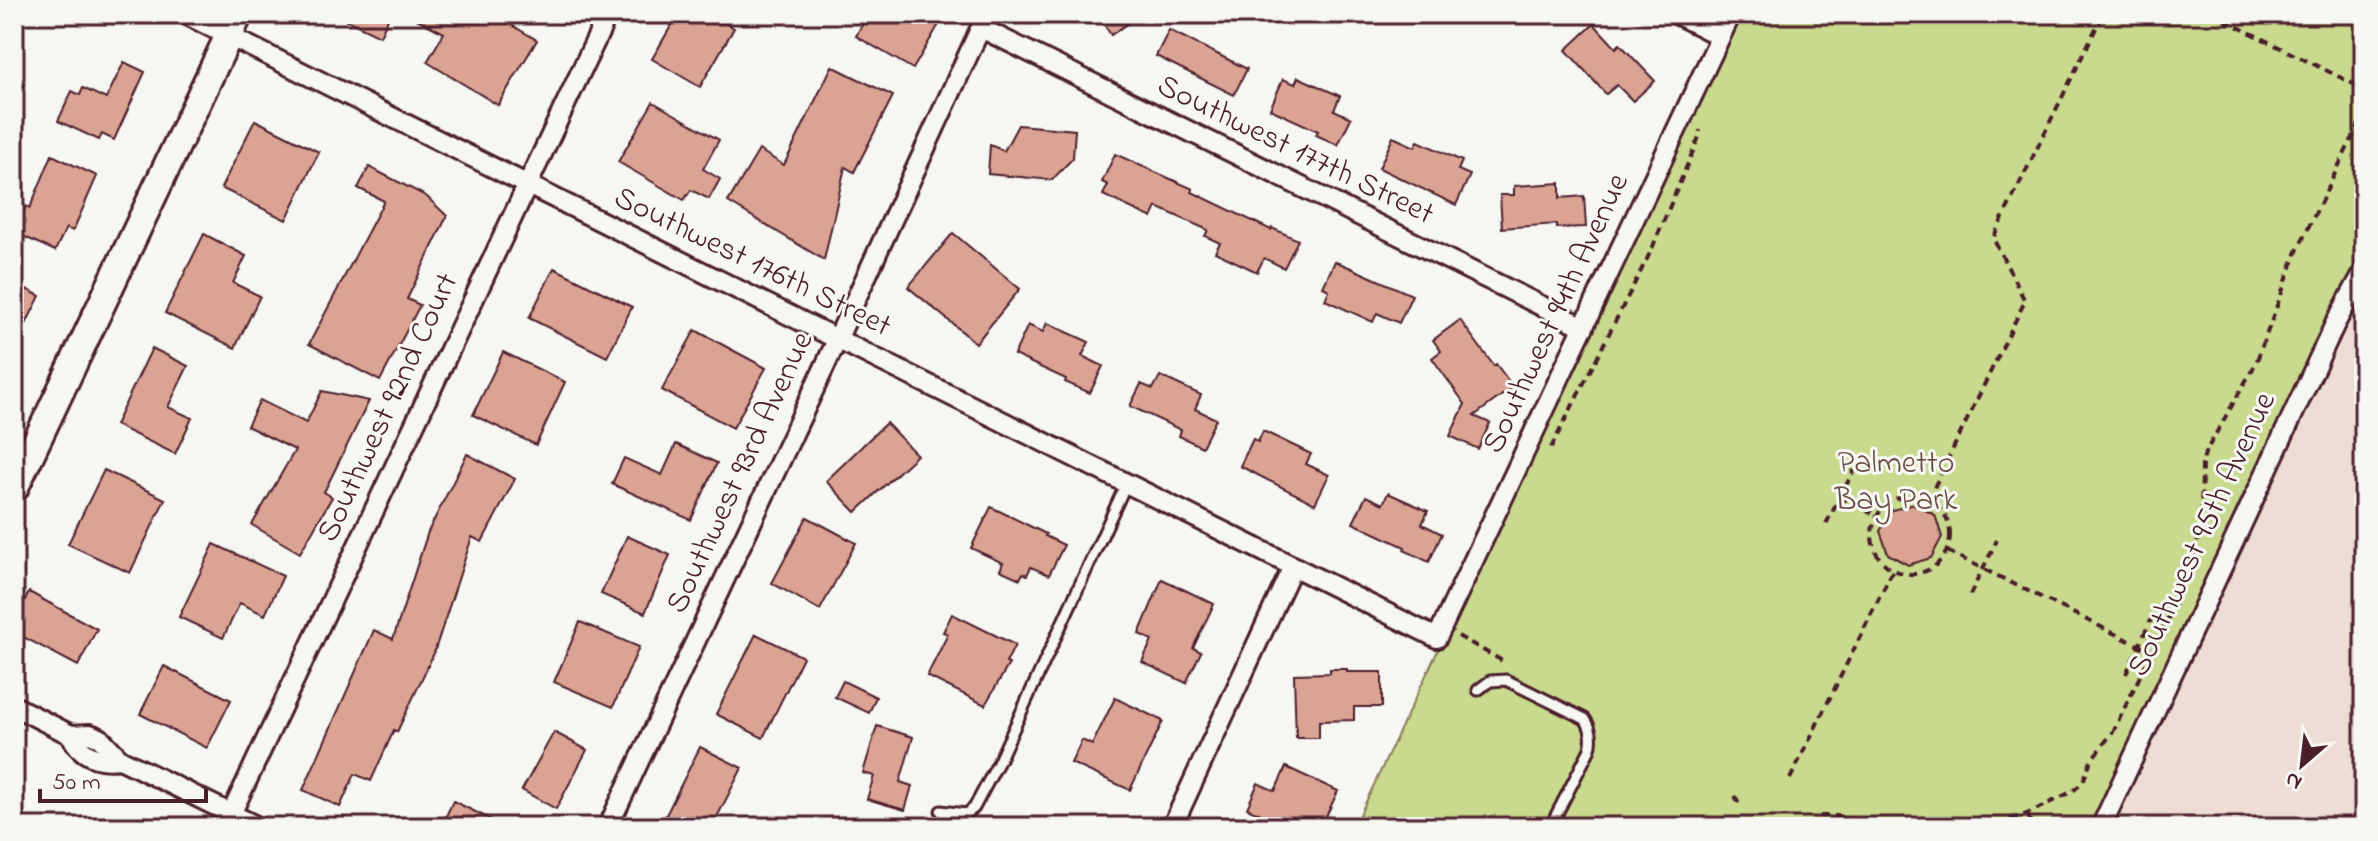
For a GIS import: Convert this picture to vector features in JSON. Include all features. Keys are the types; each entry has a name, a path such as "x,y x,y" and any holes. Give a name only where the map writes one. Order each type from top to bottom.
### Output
{"street":[{"name":"Southwest 176th Street","path":"185,14 234,24 528,186 1437,638"},
{"name":"Southwest 92nd Court","path":"228,820 608,14"},
{"path":"1676,14 1720,36"},
{"name":"Southwest 94th Avenue","path":"1437,638 1731,14"},
{"name":"Southwest 177th Street","path":"984,21 1584,327"},
{"name":"Southwest 93rd Avenue","path":"608,827 984,21"},
{"path":"14,489 234,24"},
{"name":"Southwest 95th Avenue","path":"2101,827 2322,353 2364,272"},
{"path":"1172,827 1293,566"},
{"path":"14,706 71,735 90,734 100,738 120,759 228,820 258,827"}],"lane":[{"path":"941,811 966,814 974,808 998,763 1126,484"},
{"path":"1478,690 1490,681 1506,680 1585,719 1590,726 1590,749 1550,827"}],"path":[{"path":"1928,500 2025,301 1993,238 2103,14"},
{"path":"2212,14 2364,89"},
{"path":"1983,827 2027,814 2073,791 2083,782 2091,760 2113,732 2181,591 2198,545 2205,453 2256,363 2297,251 2364,114"},
{"path":"1826,524 1854,470"},
{"path":"1908,495 1928,500 1941,509 1947,519 1950,541 1947,551 1930,570 1918,574 1893,570 1883,563 1871,540 1876,515 1895,498 1908,495"},
{"path":"1840,497 1876,515"},
{"path":"1970,595 1997,540"},
{"path":"1947,551 2165,658"},
{"path":"1790,779 1893,570"},
{"path":"2126,674 2152,617"},
{"path":"1457,635 1508,664"},
{"path":"1735,796 1742,808"},
{"path":"2027,814 2033,827"},
{"path":"1820,816 1837,816 1892,827"}],"shaded area":[{"path":"2355,298 2364,302 2364,827 2113,827"}],"green space":[{"name":"Palmetto Bay Park","path":"1740,14 2364,14 2364,259 2355,298 2113,827 1354,827"}],"building":[{"path":"334,14 390,14 380,36"},
{"path":"407,14 493,14 537,40 498,105 427,62 444,33"},
{"path":"678,14 710,14 734,28 700,87 652,59"},
{"path":"868,14 945,14 913,69 856,36"},
{"path":"1097,14 1141,14 1111,35"},
{"path":"1594,24 1616,48 1620,44 1655,81 1633,101 1617,85 1606,94 1566,50"},
{"path":"1169,30 1247,69 1234,95 1156,56"},
{"path":"124,62 145,72 114,140 102,134 99,140 58,121 72,91 80,95 83,88 106,99"},
{"path":"832,66 893,96 854,172 845,167 824,260 728,202 759,150 784,165"},
{"path":"1298,77 1340,96 1334,110 1351,118 1338,145 1316,135 1318,131 1270,109 1283,79 1295,84"},
{"path":"653,102 719,140 703,169 720,179 709,199 691,190 684,200 618,162"},
{"path":"255,120 319,152 286,220 221,188"},
{"path":"1018,125 1075,130 1073,158 1052,180 988,174 990,145 1004,151"},
{"path":"1393,137 1415,147 1418,141 1462,161 1458,170 1470,175 1456,205 1379,168"},
{"path":"1115,154 1193,189 1192,192 1271,230 1298,240 1284,268 1264,258 1257,272 1215,252 1220,243 1205,236 1208,230 1157,207 1152,218 1103,195 1108,185 1102,182"},
{"path":"52,155 97,176 73,231 66,228 55,251 14,232 26,206 30,208"},
{"path":"369,167 426,196 447,216 407,299 420,305 380,381 309,344 384,201 358,188"},
{"path":"1560,183 1560,198 1584,196 1586,227 1557,228 1557,224 1502,228 1500,195 1514,195 1514,186"},
{"path":"953,233 1020,289 976,343 908,287"},
{"path":"204,234 246,256 233,283 260,296 235,348 165,313"},
{"path":"1335,261 1412,295 1399,323 1377,313 1373,322 1325,300 1329,290 1323,287"},
{"path":"554,268 632,307 607,357 529,318"},
{"path":"14,283 40,296 14,348"},
{"path":"1460,320 1513,387 1474,416 1490,423 1478,449 1450,436 1465,404 1432,358 1441,351 1433,340"},
{"path":"1047,323 1089,342 1082,356 1103,366 1090,393 1014,355 1028,325 1043,332"},
{"path":"695,330 766,368 733,428 662,390"},
{"path":"152,348 188,366 168,407 192,418 175,454 115,425"},
{"path":"503,352 565,382 536,445 473,415"},
{"path":"1160,376 1201,395 1195,409 1216,419 1202,447 1179,436 1181,430 1130,406 1141,384 1153,389"},
{"path":"322,391 369,401 324,492 332,497 300,553 252,525 295,450 247,426 260,400 306,423"},
{"path":"886,423 917,455 856,512 826,481"},
{"path":"1263,431 1311,454 1306,464 1329,475 1315,504 1240,466 1253,439 1258,442"},
{"path":"676,444 717,463 691,520 612,484 624,458 662,475"},
{"path":"467,454 515,479 482,542 472,537 434,653 371,781 355,774 340,807 303,790 374,630 393,639 428,532"},
{"path":"104,470 165,499 130,573 68,544"},
{"path":"1388,493 1428,511 1422,524 1442,534 1429,562 1353,523 1366,496 1383,504"},
{"path":"1914,504 1935,515 1942,537 1931,558 1908,565 1888,554 1880,531 1892,510"},
{"path":"991,507 1064,545 1049,575 1031,567 1027,575 1023,573 1020,579 1000,570 1003,563 971,548"},
{"path":"807,517 856,543 820,610 772,583"},
{"path":"627,536 670,555 645,613 601,594"},
{"path":"214,544 283,576 265,615 240,603 223,638 179,617"},
{"path":"1162,579 1214,604 1193,648 1201,652 1186,683 1142,662 1152,640 1139,634"},
{"path":"29,592 97,629 78,666 14,632 14,620"},
{"path":"952,614 1015,645 1006,663 1009,664 985,705 927,676 948,634 943,632"},
{"path":"580,622 639,647 613,707 554,682"},
{"path":"756,634 803,657 763,738 716,714"},
{"path":"164,666 231,700 207,748 140,714"},
{"path":"1330,669 1382,672 1382,707 1354,707 1354,720 1319,721 1319,738 1296,738 1294,674 1330,673"},
{"path":"843,681 876,697 869,713 835,697"},
{"path":"1115,698 1163,721 1130,790 1071,763 1082,740 1092,745"},
{"path":"877,726 913,737 900,782 912,786 905,810 867,799 874,776 863,773"},
{"path":"554,732 587,750 556,809 522,790"},
{"path":"700,747 742,768 712,827 660,827"},
{"path":"1286,767 1338,791 1321,827 1258,827 1263,815 1247,808 1258,783 1275,791"},
{"path":"453,801 506,827 441,827"}]}
